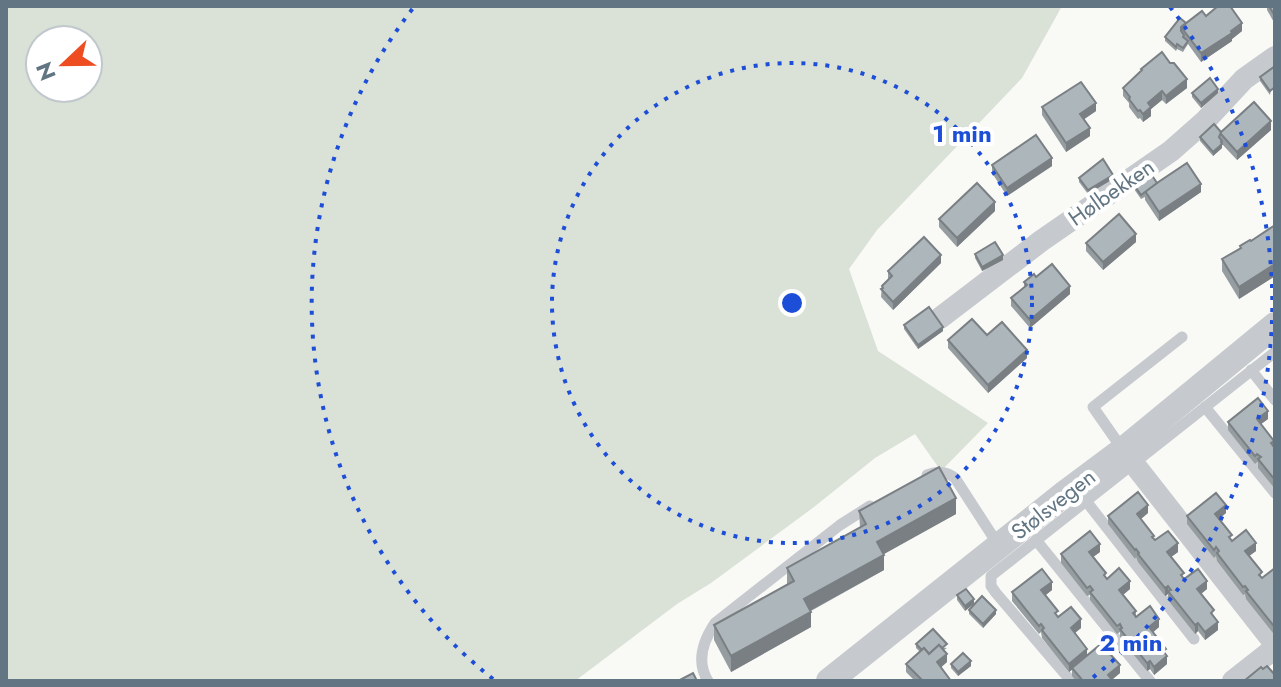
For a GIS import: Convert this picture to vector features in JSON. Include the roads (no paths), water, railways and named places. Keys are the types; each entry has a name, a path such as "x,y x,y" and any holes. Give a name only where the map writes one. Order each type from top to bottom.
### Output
{"street":[{"name":"Hølbekken","path":"940,318 1041,241 1171,151 1205,121 1244,79 1275,57"},
{"name":"Stølsvegen","path":"829,681 1064,494 1128,457 1275,325"},
{"path":"1128,457 1275,646 1233,681"}],"lane":[{"path":"1128,457 1093,407 1182,337"},
{"path":"1071,681 991,586 991,576 1086,501 1128,457 1205,407 1275,352"},
{"path":"1251,370 1275,400"},
{"path":"1205,407 1275,493"},
{"path":"914,481 940,472 955,478 1000,546"},
{"path":"708,681 696,672 706,636 715,623 840,525 886,496"},
{"path":"1086,501 1194,639"},
{"path":"1036,540 1150,681"}]}
